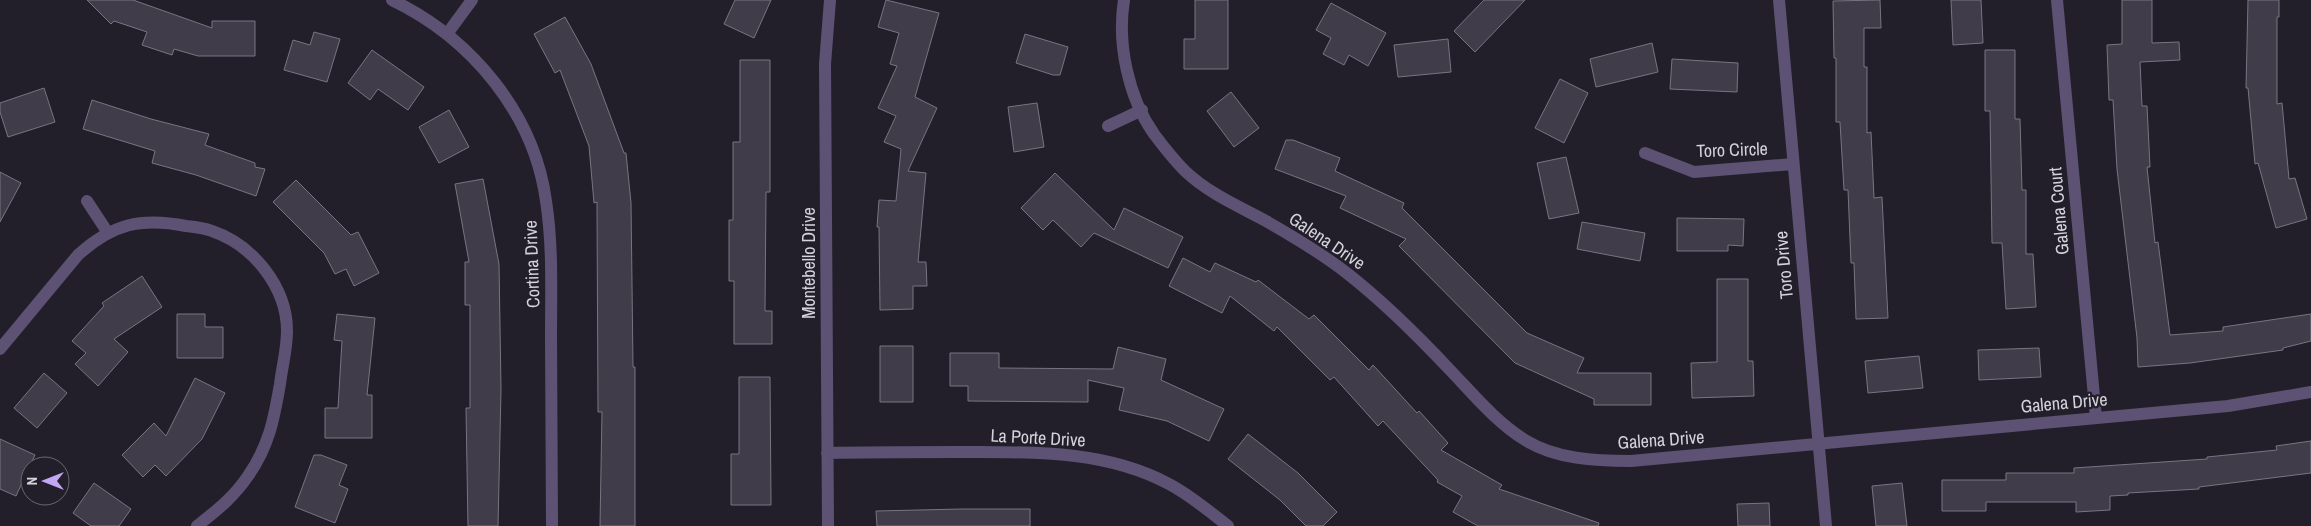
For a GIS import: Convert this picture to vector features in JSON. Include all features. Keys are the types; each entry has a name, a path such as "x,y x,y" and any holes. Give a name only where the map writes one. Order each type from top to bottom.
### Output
{"street":[{"name":"Cortina Drive","path":"392,0 446,34 488,74 520,119 538,163 546,201 551,249 552,526"},
{"path":"446,34 472,0"},
{"name":"Montebello Drive","path":"828,526 825,64 830,0"},
{"name":"Galena Drive","path":"1124,0 1121,38 1133,90 1153,132 1186,171 1205,187 1275,227 1347,273 1414,332 1483,404 1525,440 1552,452 1576,458 1603,461 1631,461 2228,406 2311,392"},
{"name":"Toro Drive","path":"1779,0 1826,526"},
{"name":"Galena Court","path":"2057,0 2096,418"},
{"path":"1108,126 1142,110"},
{"name":"Toro Circle","path":"1645,153 1694,172 1793,164"},
{"path":"87,201 108,233"},
{"path":"0,350 78,255 90,244 127,224 146,221 169,222 212,231 234,241 254,256 270,276 282,303 287,330 273,425 261,453 232,498 197,526"},
{"name":"La Porte Drive","path":"827,452 1002,452 1086,457 1115,463 1168,483 1191,497 1228,526"}],"building":[{"path":"87,0 133,0 212,28 212,21 255,21 255,56 198,56 174,49 172,55 142,45 147,32 114,21 111,24"},
{"path":"735,0 771,0 754,38 724,24"},
{"path":"886,0 939,13 915,97 937,108 908,171 926,173 918,262 926,262 927,286 913,286 913,309 880,310 879,227 877,227 879,200 896,201 901,149 884,142 896,116 878,108 897,66 890,64 899,33 878,27"},
{"path":"1195,0 1228,0 1228,69 1184,69 1184,39 1195,39"},
{"path":"1484,0 1525,0 1475,52 1454,31"},
{"path":"1880,0 1881,28 1864,28 1864,67 1867,67 1867,133 1871,132 1874,198 1882,197 1888,318 1856,319 1854,263 1851,263 1848,190 1844,190 1840,122 1836,122 1836,58 1834,58 1833,1"},
{"path":"1951,0 1981,0 1983,43 1953,45"},
{"path":"2122,0 2152,0 2152,43 2179,42 2180,60 2140,62 2142,106 2147,106 2150,167 2147,167 2155,243 2158,242 2170,335 2223,331 2223,327 2311,314 2311,341 2283,348 2283,350 2190,363 2138,367 2137,338 2117,169 2113,100 2109,100 2107,45 2122,44"},
{"path":"2248,0 2279,0 2279,17 2277,17 2277,104 2282,103 2289,179 2295,178 2307,219 2276,228 2258,163 2255,164 2248,88 2246,88"},
{"path":"1331,3 1386,33 1368,66 1349,55 1344,65 1323,54 1331,38 1316,30"},
{"path":"565,17 591,64 624,153 626,153 631,203 633,367 635,367 635,526 600,526 602,412 598,412 597,202 594,203 589,146 560,70 555,73 534,34"},
{"path":"314,32 340,39 327,82 284,70 293,40 310,45"},
{"path":"1025,34 1068,47 1060,75 1053,75 1016,63"},
{"path":"1448,39 1451,72 1398,77 1394,45"},
{"path":"1652,43 1658,72 1596,87 1590,59"},
{"path":"372,50 424,87 408,110 378,89 370,100 348,83"},
{"path":"1985,50 2015,50 2015,119 2020,119 2022,190 2026,190 2026,254 2033,254 2036,307 2006,309 2002,243 1992,243 1990,111 1985,111"},
{"path":"1672,59 1738,63 1737,92 1670,89"},
{"path":"740,60 770,60 770,192 766,192 765,311 772,311 772,344 734,344 734,281 729,281 729,220 733,220 733,142 740,142"},
{"path":"1560,79 1588,93 1564,143 1535,128"},
{"path":"44,88 55,122 8,137 0,112 0,103"},
{"path":"1231,92 1259,128 1234,147 1207,111"},
{"path":"92,100 151,119 209,134 205,145 255,163 255,167 265,169 256,196 196,175 152,163 155,151 83,129"},
{"path":"1037,103 1044,147 1014,152 1008,107"},
{"path":"449,110 469,147 439,163 419,127"},
{"path":"1286,140 1293,140 1340,158 1335,171 1404,203 1402,208 1527,333 1584,358 1577,373 1651,373 1651,405 1594,405 1594,399 1515,363 1399,246 1406,239 1340,208 1346,196 1275,169"},
{"path":"1566,157 1579,213 1549,219 1537,163"},
{"path":"0,172 21,183 0,222"},
{"path":"1055,173 1114,230 1124,208 1183,237 1168,268 1094,233 1081,247 1053,220 1043,230 1021,208"},
{"path":"483,179 499,264 501,390 498,526 468,526 466,408 470,408 470,305 465,305 465,262 469,262 455,184"},
{"path":"296,180 351,235 358,232 379,273 354,286 346,269 335,274 324,253 273,202"},
{"path":"1677,218 1744,219 1743,246 1728,245 1728,251 1677,251"},
{"path":"1582,222 1645,233 1640,261 1577,249"},
{"path":"1183,258 1210,272 1215,263 1256,282 1258,280 1309,319 1314,315 1369,370 1373,365 1417,413 1419,411 1448,443 1441,450 1502,485 1499,489 1599,523 1598,526 1478,526 1453,512 1462,496 1437,482 1438,480 1383,421 1378,426 1334,377 1330,380 1277,327 1274,331 1230,296 1222,313 1169,286"},
{"path":"142,276 162,307 114,339 128,352 98,386 75,364 86,353 72,341 104,306 102,303"},
{"path":"1717,279 1748,279 1748,361 1753,361 1754,396 1692,398 1691,363 1717,362"},
{"path":"177,314 205,314 205,327 223,327 223,358 177,358"},
{"path":"337,314 375,318 367,395 372,395 372,438 325,438 325,408 338,408 342,341 334,340"},
{"path":"880,346 913,346 913,402 880,402"},
{"path":"1118,347 1166,359 1161,380 1224,409 1209,441 1167,421 1119,410 1124,388 1088,380 1088,402 968,401 968,386 950,386 950,353 999,353 999,368 1113,369"},
{"path":"2039,348 2041,377 1979,380 1978,350"},
{"path":"1919,356 1923,388 1868,393 1865,361"},
{"path":"44,373 67,393 37,428 14,408"},
{"path":"739,377 770,377 771,505 731,505 731,454 739,454"},
{"path":"195,378 225,393 202,439 166,476 155,465 143,477 122,455 154,423 166,436"},
{"path":"1248,434 1298,473 1337,512 1323,526 1306,526 1280,500 1228,459"},
{"path":"0,439 35,455 20,456 20,487 16,496 0,489"},
{"path":"2311,441 2311,473 2199,487 2199,489 2128,493 2128,495 2110,496 2110,510 2076,512 2076,502 1986,502 1986,511 1942,511 1942,480 2006,480 2006,473 2074,473 2074,468 2207,459 2207,457 2277,450 2276,446"},
{"path":"314,455 321,455 347,465 339,485 348,489 335,523 295,507"},
{"path":"94,483 131,509 119,526 91,526 73,513"},
{"path":"1902,483 1907,526 1876,526 1872,486"},
{"path":"1769,503 1770,526 1738,526 1737,504"},
{"path":"1030,509 1030,526 877,526 876,511"}]}
